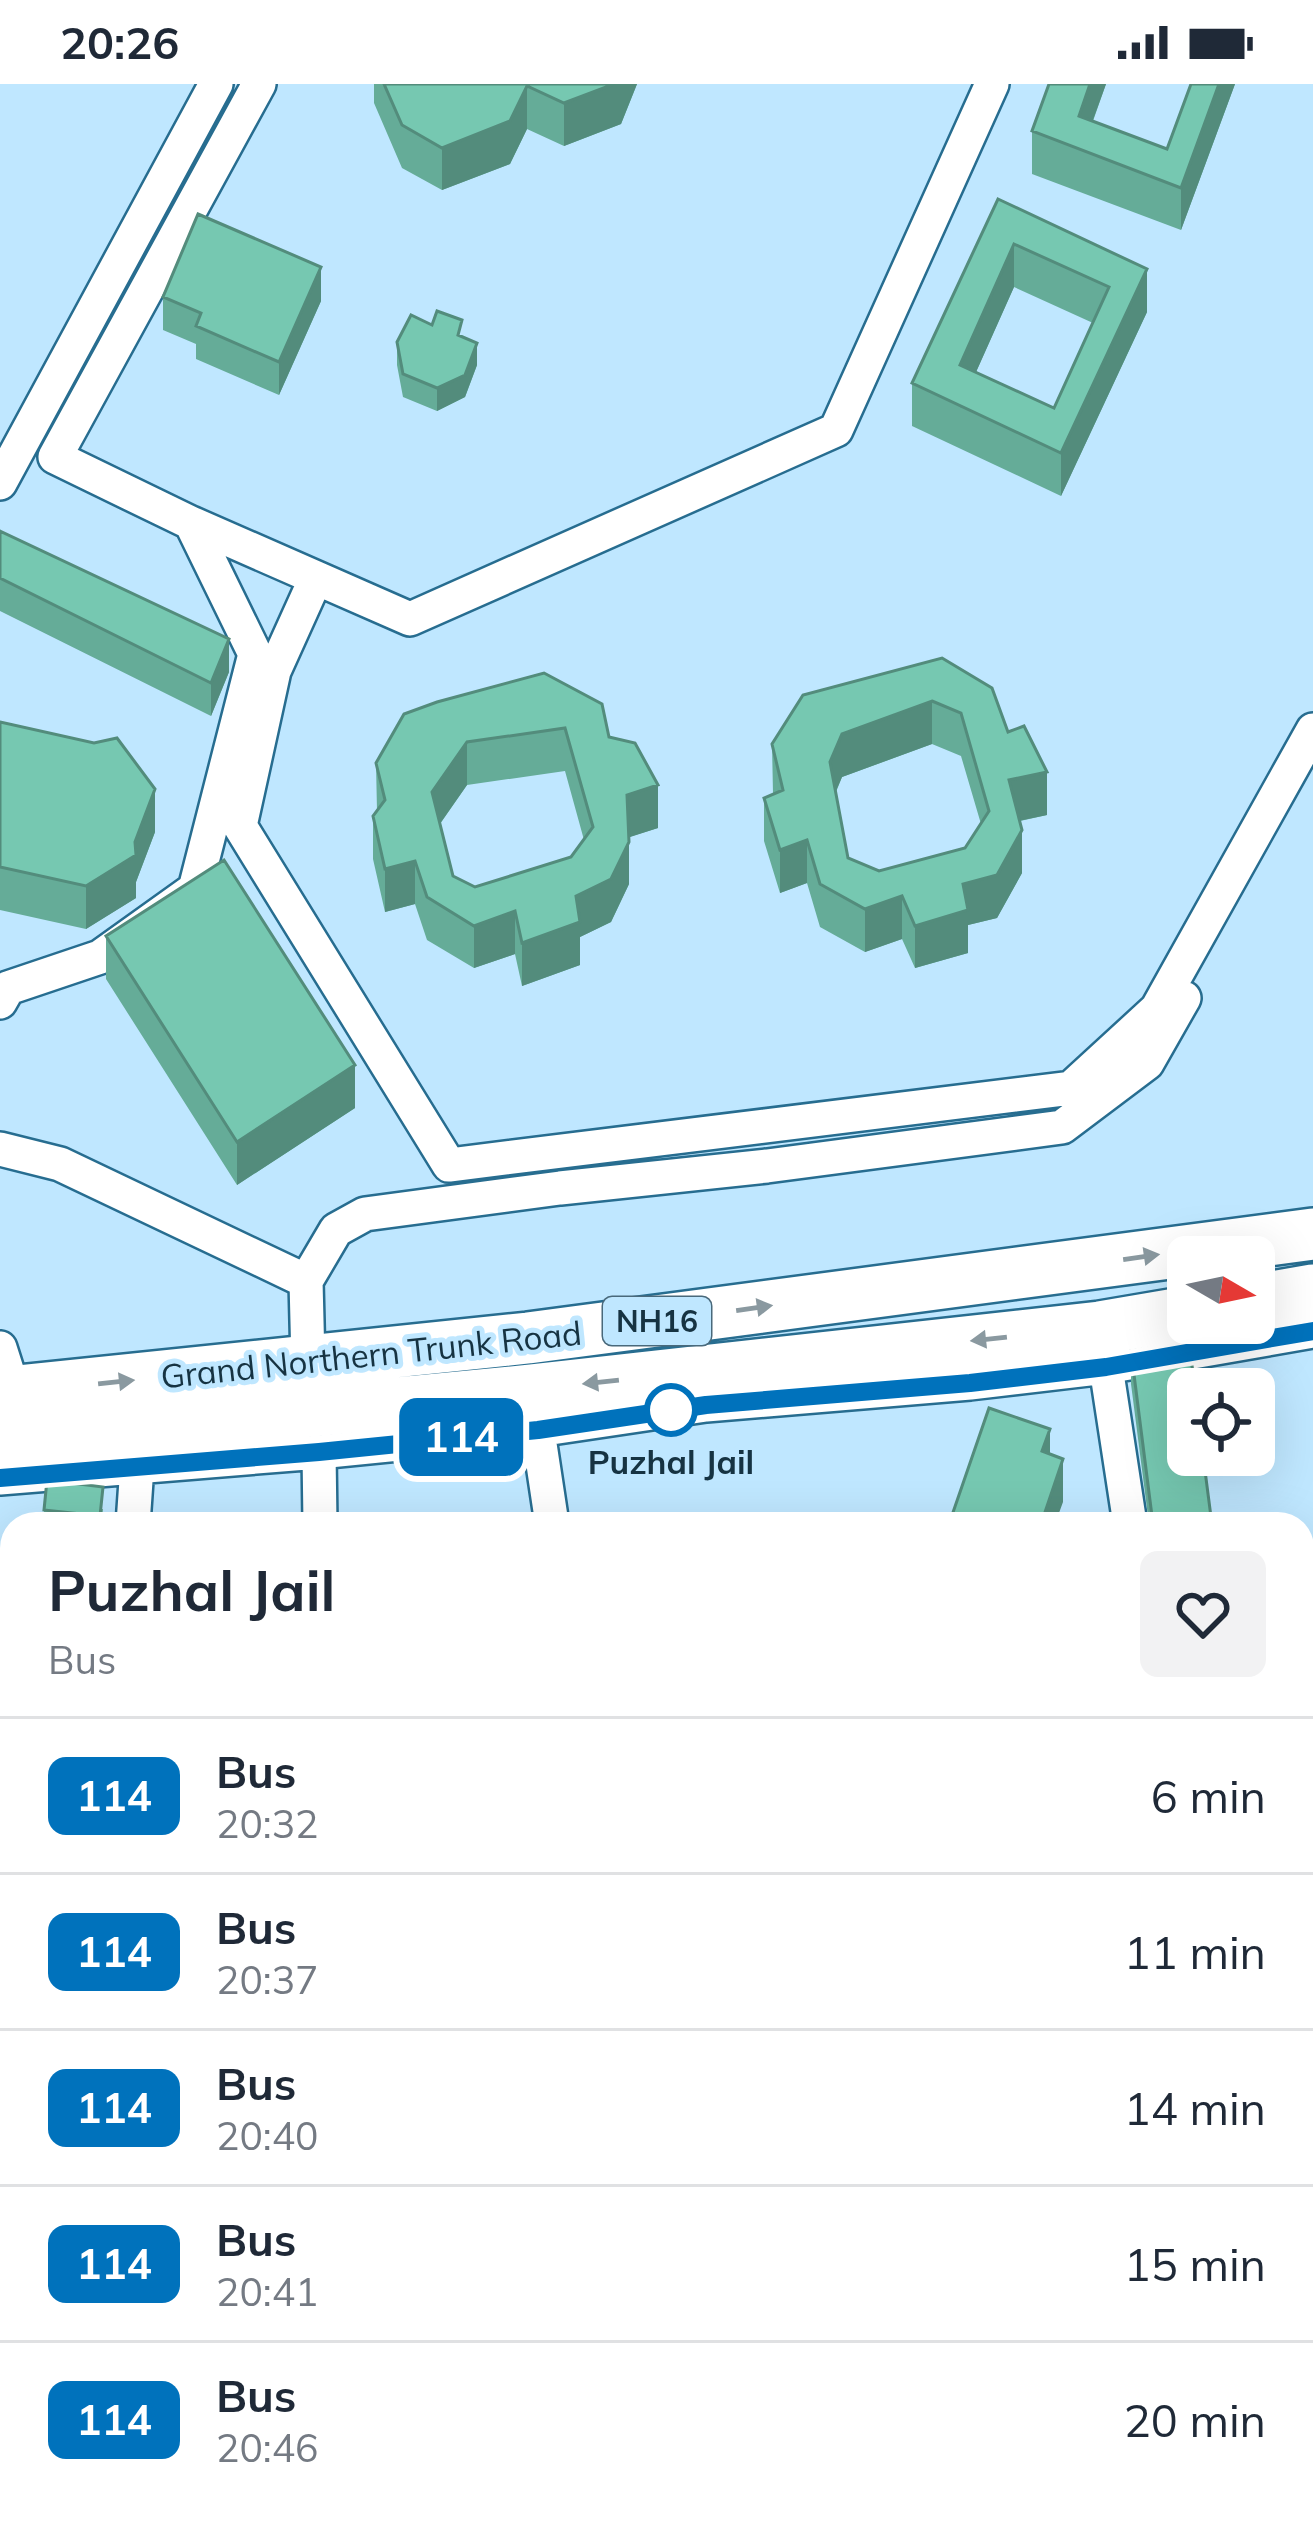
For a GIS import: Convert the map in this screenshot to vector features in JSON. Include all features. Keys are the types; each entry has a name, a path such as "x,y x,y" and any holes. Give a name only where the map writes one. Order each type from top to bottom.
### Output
{"highway":[{"name":"Grand Northern Trunk Road","path":"5,1378 308,1362 528,1338 1313,1234"},
{"path":"1275,1296 1313,1290"},
{"name":"Grand Northern Trunk Road","path":"0,1441 535,1410 1167,1316"}],"street":[{"path":"0,482 215,84"},
{"path":"259,84 56,457 190,523 410,619 836,430 992,84"},
{"path":"0,1002 8,988 100,957 195,889 255,654 190,523"},
{"path":"316,578 274,671 240,826 449,1165 1071,1088 1157,1009 1313,730"},
{"path":"308,1362 306,1281 336,1230 365,1214 1062,1126 1147,1063 1313,773"},
{"path":"0,1149 60,1164 306,1281"},
{"path":"0,1478 319,1452 535,1410 706,1405 970,1383 1106,1367 1313,1331"},
{"path":"528,1338 550,1512"},
{"path":"1106,1367 1128,1512"},
{"path":"319,1452 320,1512"},
{"path":"134,1512 137,1466"}],"building":[{"path":"384,84 614,84 564,103 527,86 510,121 442,148 402,125"},
{"path":"1049,84 1090,84 1079,116 1167,149 1191,84 1219,84 1181,188 1032,131"},
{"path":"998,199 1147,269 1061,453 912,383","holes":["1014,244 1109,287 1054,408 960,365"]},
{"path":"198,214 321,267 279,362 196,326 201,313 163,297"},
{"path":"437,311 462,320 458,335 477,343 465,375 437,388 403,374 397,342 411,315 432,325"},
{"path":"0,531 229,639 211,683 0,578"},
{"path":"942,658 992,688 1008,732 1024,726 1047,772 1009,780 1022,830 997,875 963,884 968,910 915,926 902,896 865,909 820,884 807,840 780,850 764,798 783,790 772,744 803,695","holes":["932,701 961,713 989,811 965,848 879,871 848,858 830,762 842,734"]},
{"path":"544,673 602,704 609,737 635,743 658,785 627,795 629,842 611,879 576,896 580,922 522,943 515,911 474,926 427,897 415,861 385,869 373,816 385,800 376,763 404,714","holes":["565,728 593,827 571,857 475,887 453,876 432,792 467,742"]},
{"path":"0,722 94,743 117,738 155,789 135,842 136,855 86,886 0,867"},
{"path":"224,860 355,1065 237,1142 106,936"},
{"path":"1189,1344 1192,1368 1167,1368 1167,1476 1206,1476 1210,1512 1151,1512 1131,1351"},
{"path":"989,1408 1050,1429 1042,1451 1063,1459 1045,1512 953,1512"},
{"path":"47,1480 103,1487 100,1512 44,1510"}],"bus line":[{"name":"114","path":"0,1478 319,1452 538,1430 706,1405 970,1383 1106,1367 1313,1331"}],"place":[{"name":"Puzhal Jail","path":"671,1410"}]}
